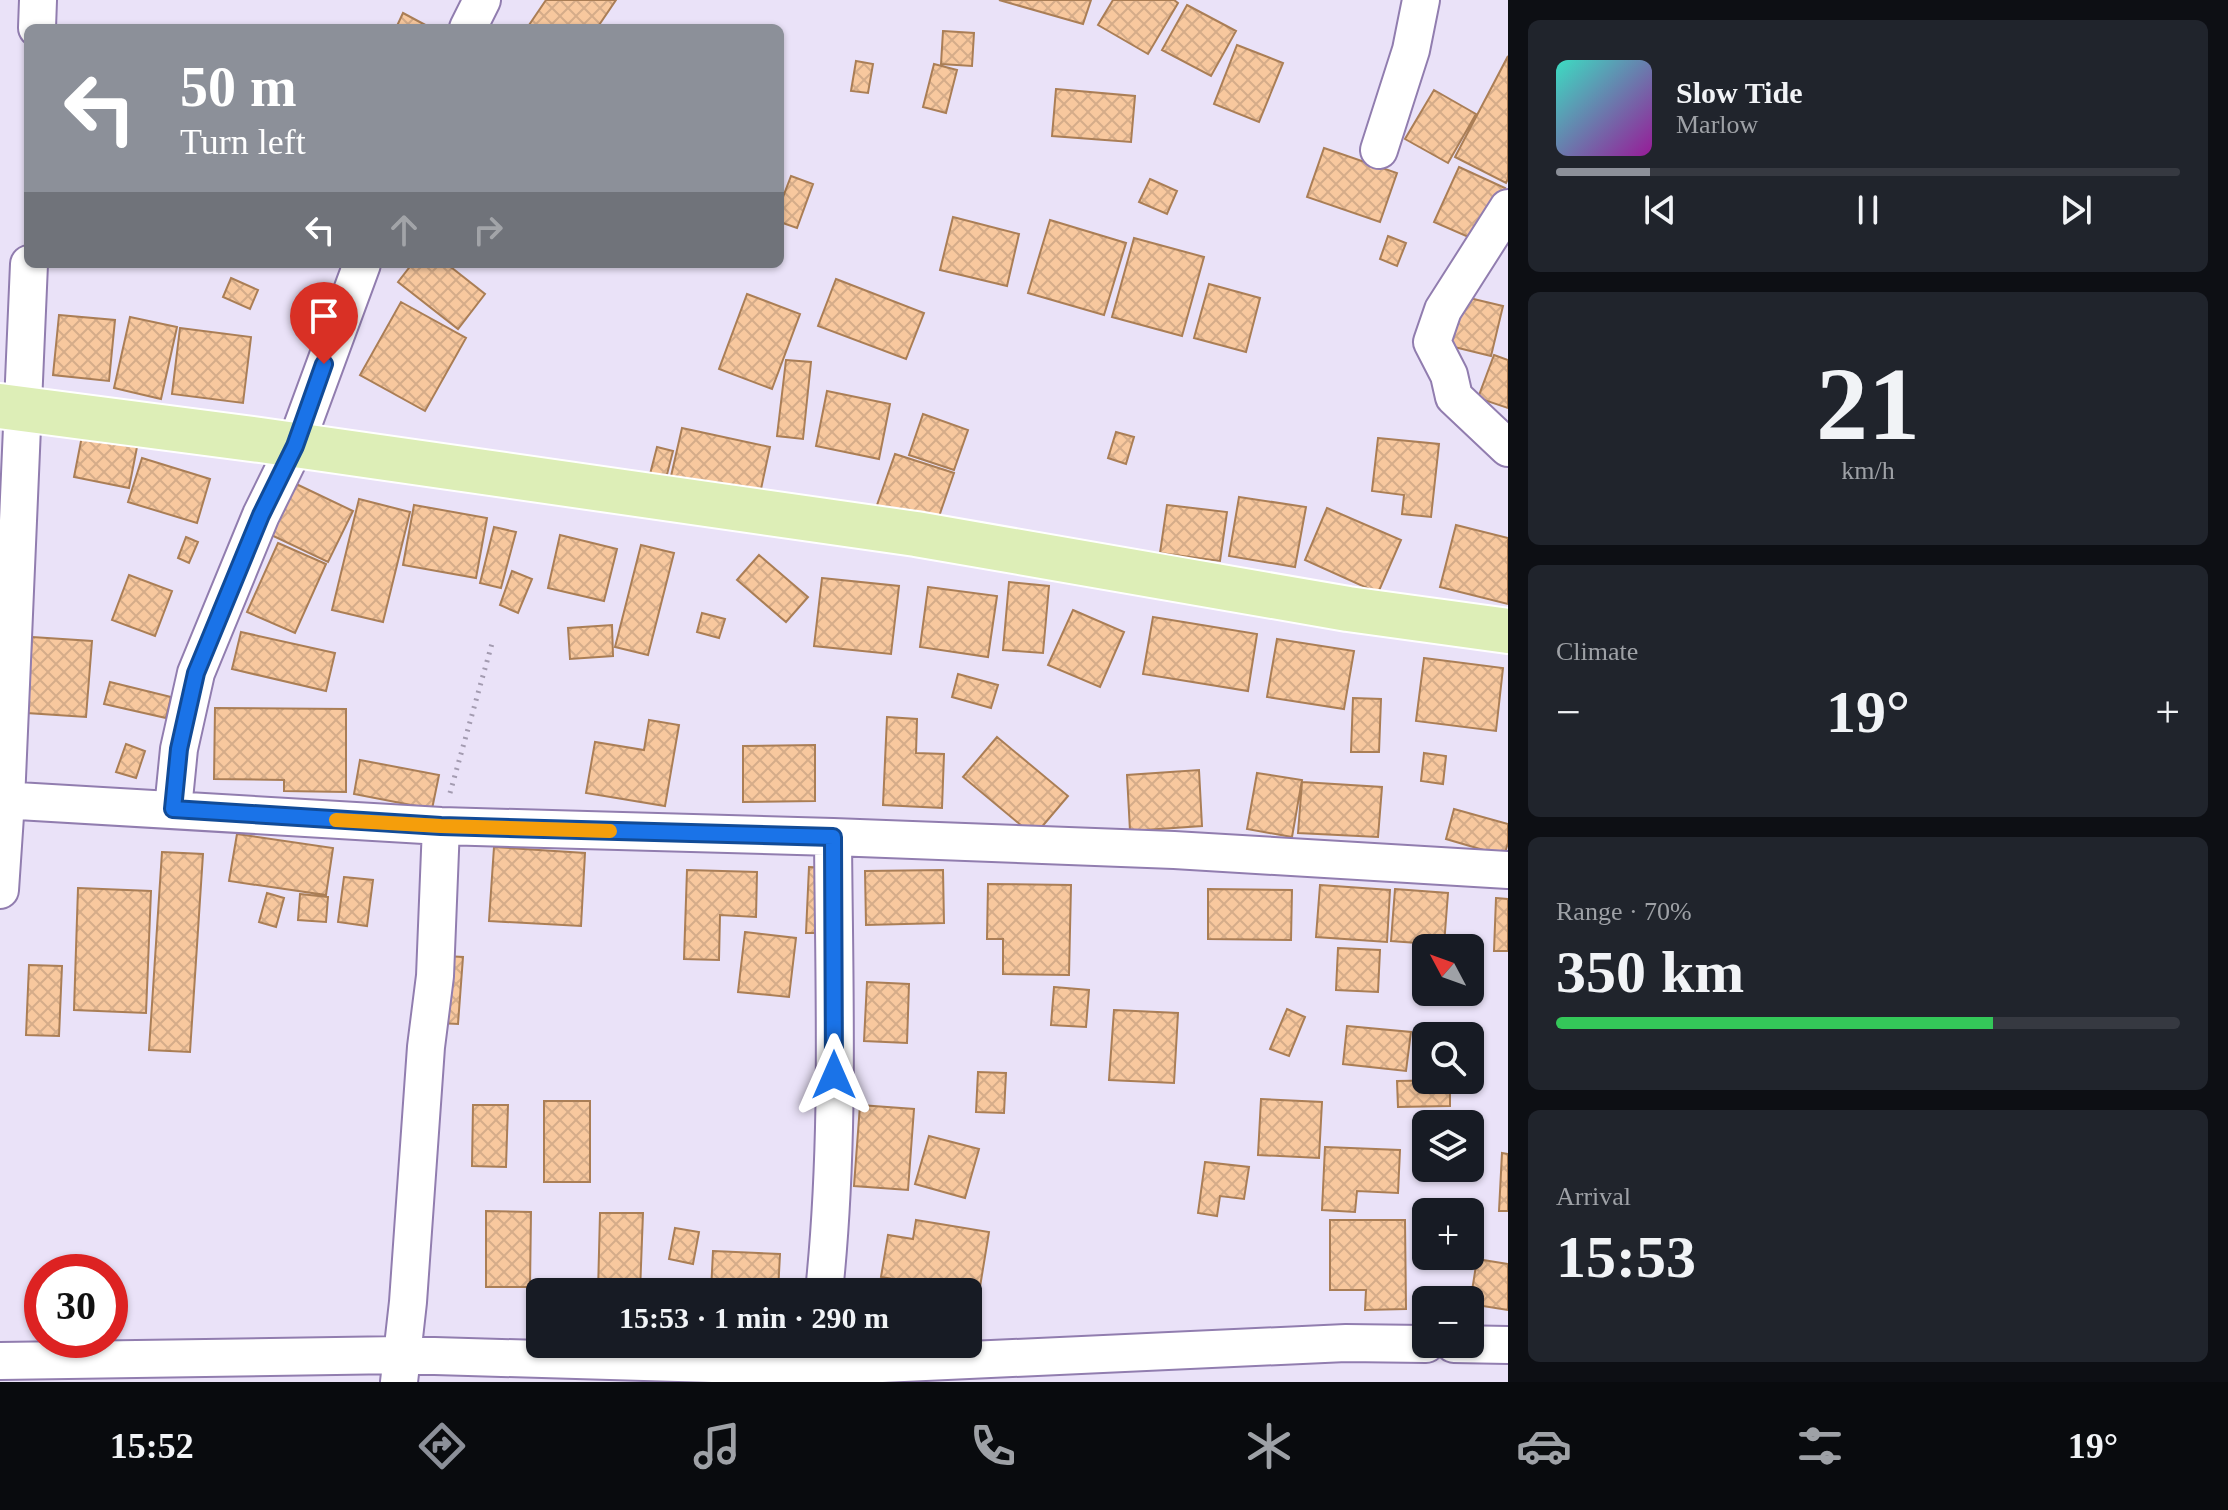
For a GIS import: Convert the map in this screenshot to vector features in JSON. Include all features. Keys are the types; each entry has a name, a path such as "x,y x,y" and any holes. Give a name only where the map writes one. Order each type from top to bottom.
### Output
{"main road":[{"path":"12,407 916,534 1348,609 1508,631"}],"street":[{"path":"37,24 38,0"},
{"path":"470,24 482,0"},
{"path":"1379,150 1411,50 1421,0"},
{"path":"1508,208 1443,310 1432,342 1449,375 1454,397 1508,448"},
{"path":"0,890 12,407 29,268"},
{"path":"173,809 179,749 196,673 261,515 295,446 361,268"},
{"path":"3,800 441,826 1174,850 1508,870"},
{"path":"400,1368 408,1302 426,1047 435,976 441,826"},
{"path":"825,1278 831,1226 834,1102 833,837"},
{"path":"0,1361 400,1368 816,1364 1346,1343 1412,1344"},
{"path":"1484,1345 1508,1345"}],"path":[{"path":"441,826 493,640"}],"building":[{"path":"546,0 616,0 600,24 530,24"},
{"path":"999,0 1091,0 1083,24"},
{"path":"1113,0 1174,0 1178,3 1148,54 1098,25"},
{"path":"1187,5 1236,31 1211,76 1162,50"},
{"path":"403,13 424,24 398,24"},
{"path":"943,31 974,33 972,66 941,64"},
{"path":"1237,45 1283,63 1259,122 1214,104"},
{"path":"1508,56 1508,179 1506,183 1455,157"},
{"path":"856,61 873,64 868,93 851,91"},
{"path":"934,64 957,70 946,113 923,107"},
{"path":"1056,89 1135,96 1131,142 1052,136"},
{"path":"1434,90 1476,114 1448,163 1405,139"},
{"path":"1324,148 1397,173 1380,222 1307,197"},
{"path":"1459,167 1505,188 1480,242 1434,222"},
{"path":"791,176 813,184 797,228 784,223 784,194"},
{"path":"1150,179 1177,191 1167,214 1139,202"},
{"path":"953,217 1019,234 1007,286 940,270"},
{"path":"1050,220 1126,243 1104,315 1028,293"},
{"path":"1388,236 1406,243 1397,266 1380,259"},
{"path":"1134,238 1204,257 1182,336 1112,317"},
{"path":"409,268 452,268 485,294 458,329 398,282"},
{"path":"231,278 258,290 250,309 223,297"},
{"path":"836,279 924,313 906,359 818,326"},
{"path":"1209,284 1260,298 1246,352 1194,338"},
{"path":"747,294 800,314 772,389 719,369"},
{"path":"1461,296 1503,306 1491,356 1450,346"},
{"path":"401,302 466,338 425,411 360,375"},
{"path":"59,315 115,320 109,381 53,375"},
{"path":"130,317 177,327 161,399 114,388"},
{"path":"180,328 251,337 243,403 172,394"},
{"path":"1494,355 1508,360 1508,408 1478,398"},
{"path":"786,360 811,362 803,439 777,436"},
{"path":"827,391 890,404 879,459 816,446"},
{"path":"923,414 968,430 954,470 909,455"},
{"path":"682,428 770,447 758,503 669,485"},
{"path":"1116,432 1134,437 1126,464 1108,458"},
{"path":"82,436 137,447 129,488 74,477"},
{"path":"1378,438 1439,444 1431,517 1402,514 1404,495 1372,491"},
{"path":"657,447 673,451 664,486 648,482"},
{"path":"895,454 954,473 935,528 876,508"},
{"path":"142,458 210,479 197,523 128,502"},
{"path":"292,482 353,511 328,562 267,533"},
{"path":"1239,497 1306,507 1295,567 1229,556"},
{"path":"359,499 410,512 383,622 332,610"},
{"path":"414,505 487,518 476,578 403,565"},
{"path":"1167,505 1227,512 1220,561 1160,553"},
{"path":"1327,508 1401,540 1378,593 1305,560"},
{"path":"1456,525 1508,538 1508,604 1440,587"},
{"path":"494,527 516,532 501,588 480,583"},
{"path":"560,535 617,549 604,601 548,588"},
{"path":"186,537 198,542 189,563 178,558"},
{"path":"278,543 326,564 295,633 247,612"},
{"path":"641,545 674,553 648,655 615,647"},
{"path":"759,555 808,597 786,622 737,580"},
{"path":"512,571 532,579 518,613 500,605"},
{"path":"129,575 172,591 155,636 112,620"},
{"path":"822,578 899,586 891,654 814,646"},
{"path":"1009,582 1049,586 1043,653 1003,650"},
{"path":"928,587 997,596 988,657 920,647"},
{"path":"1073,610 1124,632 1100,687 1048,665"},
{"path":"702,613 725,619 719,638 697,632"},
{"path":"1153,617 1257,634 1248,691 1143,674"},
{"path":"612,625 613,656 570,659 568,628"},
{"path":"241,632 335,653 326,691 232,669"},
{"path":"32,637 92,641 86,717 27,713"},
{"path":"1277,639 1354,651 1344,709 1267,697"},
{"path":"1424,658 1503,668 1496,731 1416,721"},
{"path":"958,674 998,685 991,708 952,697"},
{"path":"110,682 171,697 166,718 104,704"},
{"path":"1353,698 1381,699 1379,752 1351,752"},
{"path":"215,708 346,709 346,792 284,791 284,780 214,779"},
{"path":"887,717 917,719 916,753 944,754 942,808 883,805"},
{"path":"649,720 679,725 665,806 586,793 595,742 644,750"},
{"path":"997,737 1068,796 1034,836 963,777"},
{"path":"126,744 145,751 136,778 116,772"},
{"path":"815,745 815,801 743,802 743,746"},
{"path":"1424,753 1446,756 1443,784 1421,781"},
{"path":"360,760 439,775 432,809 354,794"},
{"path":"1199,770 1202,826 1130,831 1127,775"},
{"path":"1257,773 1302,780 1292,837 1247,829"},
{"path":"1302,782 1382,787 1378,837 1298,833"},
{"path":"1454,809 1508,824 1504,856 1446,839"},
{"path":"237,834 333,848 326,895 229,881"},
{"path":"494,847 585,853 581,926 489,921"},
{"path":"162,852 203,854 190,1052 149,1050"},
{"path":"809,867 828,868 826,933 806,933"},
{"path":"687,870 757,872 756,917 720,915 719,960 684,959"},
{"path":"943,870 944,923 866,925 865,871"},
{"path":"344,877 373,880 367,926 338,922"},
{"path":"988,884 1071,885 1069,975 1003,974 1003,939 987,939"},
{"path":"1320,885 1390,890 1387,942 1316,937"},
{"path":"78,888 151,891 146,1013 74,1010"},
{"path":"1208,889 1292,890 1291,940 1208,939"},
{"path":"1395,889 1448,893 1445,934 1412,934 1412,943 1391,941"},
{"path":"267,893 284,898 276,927 259,922"},
{"path":"300,894 328,897 326,922 298,920"},
{"path":"1496,898 1508,899 1508,951 1494,951"},
{"path":"745,932 796,938 789,997 738,992"},
{"path":"1338,948 1380,950 1378,992 1336,990"},
{"path":"445,956 463,957 458,1024 439,1023"},
{"path":"29,965 62,966 59,1036 26,1035"},
{"path":"867,982 909,984 907,1043 864,1041"},
{"path":"1054,987 1089,990 1086,1027 1051,1025"},
{"path":"1287,1009 1305,1017 1289,1056 1270,1049"},
{"path":"1114,1010 1178,1013 1174,1083 1109,1080"},
{"path":"1347,1026 1411,1032 1406,1071 1343,1064"},
{"path":"978,1072 1006,1073 1004,1113 976,1112"},
{"path":"1397,1081 1412,1081 1412,1094 1450,1094 1450,1106 1398,1107"},
{"path":"1261,1099 1322,1102 1319,1158 1258,1155"},
{"path":"544,1101 590,1101 590,1182 544,1182"},
{"path":"473,1105 508,1105 506,1167 472,1166"},
{"path":"860,1105 914,1109 908,1190 854,1186"},
{"path":"929,1136 979,1149 965,1198 915,1184"},
{"path":"1325,1147 1400,1150 1398,1193 1357,1191 1355,1212 1322,1210"},
{"path":"1502,1153 1508,1154 1508,1211 1499,1211"},
{"path":"1205,1162 1249,1167 1244,1199 1220,1196 1217,1216 1198,1213"},
{"path":"486,1211 531,1212 530,1278 526,1278 526,1287 486,1287"},
{"path":"600,1213 643,1213 641,1278 598,1278"},
{"path":"916,1220 989,1232 981,1278 881,1277 888,1235 913,1239"},
{"path":"1330,1220 1405,1220 1406,1309 1365,1310 1366,1290 1330,1290"},
{"path":"675,1228 699,1232 693,1264 669,1259"},
{"path":"713,1251 780,1254 779,1278 712,1278"},
{"path":"1484,1260 1508,1264 1508,1310 1484,1306 1484,1286 1473,1286 1475,1270 1484,1270"}],"slow traffic":[{"path":"336,820 610,831"}],"route":[{"path":"324,364 295,446 261,515 196,673 179,749 173,809 441,826 833,837 834,1075"}]}
